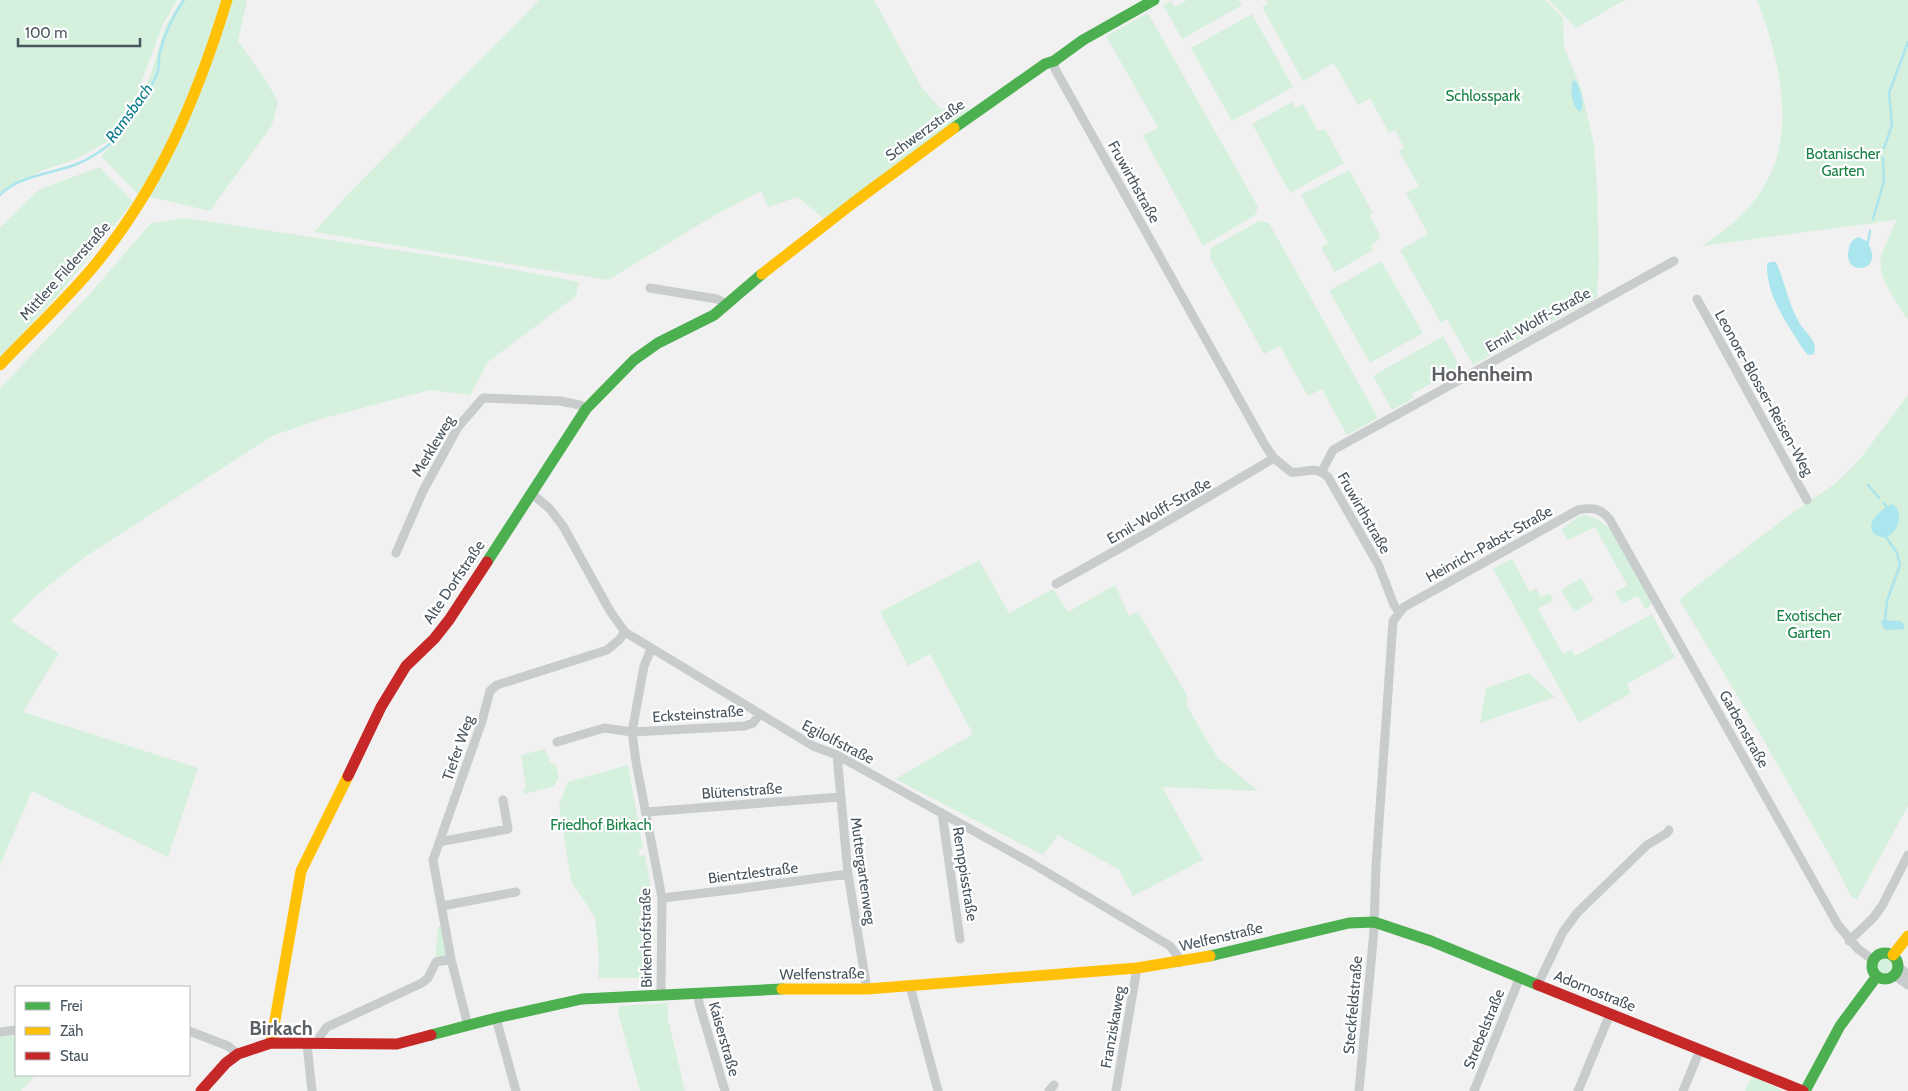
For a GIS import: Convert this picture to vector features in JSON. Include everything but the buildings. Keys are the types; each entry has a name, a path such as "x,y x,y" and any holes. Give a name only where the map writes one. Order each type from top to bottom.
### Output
{"street":[{"name":"Mittlere Filderstraße","path":"0,365 93,267 142,201 173,147 190,110 208,63 227,0"},
{"name":"Schwerzstraße","path":"727,304 767,270 897,169 983,106 1044,64 1054,61 1083,40 1154,0"},
{"name":"Fruwirthstraße","path":"1054,61 1055,68 1274,458 1290,472 1296,473 1308,470 1322,472 1328,477 1376,562 1394,605 1399,612"},
{"name":"Emil-Wolff-Straße","path":"1322,472 1333,450 1674,261"},
{"path":"650,288 717,299 727,304"},
{"name":"Leonore-Blosser-Reisen-Weg","path":"1697,298 1808,500"},
{"name":"Alte Dorfstraße","path":"270,1043 301,871 381,707 406,666 434,639 449,620 456,606 532,494 586,409 634,360 658,343 714,315 727,304"},
{"name":"Merkleweg","path":"396,553 423,491 458,428 483,398 560,401 580,405 586,409"},
{"name":"Emil-Wolff-Straße","path":"1056,584 1172,519 1274,458"},
{"name":"Egilolfstraße","path":"532,494 549,508 563,526 610,610 625,632 813,746 837,756 1033,864 1170,946 1177,955 1179,962"},
{"name":"Heinrich-Pabst-Straße","path":"1399,612 1404,607 1437,588 1578,510 1595,508"},
{"name":"Garbenstraße","path":"1595,508 1605,514 1618,533 1838,925 1849,941 1873,960"},
{"path":"1374,926 1392,631 1393,621 1399,612"},
{"name":"Tiefer Weg","path":"468,1026 451,959 433,860 490,692 497,685 607,650 625,632"},
{"name":"Birkenhofstraße","path":"651,649 644,666 632,732 662,898 661,996"},
{"name":"Ecksteinstraße","path":"632,732 744,726 753,723 760,714"},
{"path":"557,742 604,728 632,732"},
{"name":"Muttergartenweg","path":"837,756 848,874 867,989"},
{"name":"Blütenstraße","path":"646,812 840,797"},
{"path":"439,842 508,829 503,800"},
{"name":"Remppisstraße","path":"942,813 960,939"},
{"path":"1538,984 1563,932 1577,913 1647,845 1669,830"},
{"path":"1849,941 1873,918 1882,906 1908,855"},
{"name":"Bientzlestraße","path":"662,898 848,874"},
{"path":"442,906 516,892"},
{"name":"Welfenstraße","path":"270,1043 396,1044 496,1018 582,999 790,989 867,989 1137,968 1179,962 1349,923 1374,926"},
{"name":"Adornostraße","path":"1374,926 1431,941 1804,1091"},
{"name":"Steckfeldstraße","path":"1359,1091 1374,926"},
{"path":"1908,936 1895,966 1884,979 1876,976 1872,968 1873,960 1876,956 1884,953 1895,966 1908,985"},
{"path":"312,1091 313,1044 327,1027 422,983 428,978 436,962 451,959"},
{"path":"1895,966 1908,975"},
{"name":"Franziskaweg","path":"1116,1091 1137,968"},
{"path":"1804,1091 1840,1026 1876,976"},
{"name":"Strebelstraße","path":"1474,1091 1520,977"},
{"path":"910,986 938,1091"},
{"name":"Kaiserstraße","path":"698,993 699,1003 724,1091"},
{"path":"1578,1091 1610,1014"},
{"path":"496,1018 516,1091"},
{"path":"0,1032 15,1030"},
{"path":"190,1031 228,1046 238,1054"},
{"path":"201,1091 226,1063 238,1054 270,1043"},
{"path":"1683,1091 1700,1050"}],"green space":[{"path":"0,0 177,0 163,24 134,102 110,140 76,159 41,171 0,193"},
{"path":"181,0 247,0 238,41 267,82 278,102 272,125 210,211 138,194 101,156 121,136 150,77 165,27"},
{"path":"539,0 874,0 922,88 941,109 963,107 971,110 825,220 798,197 768,207 761,191 715,215 608,280 314,232 350,192"},
{"path":"1187,0 1239,0 1242,5 1182,39 1163,5 1171,1 1175,7"},
{"name":"Schlosspark","path":"1266,0 1545,0 1563,18 1564,47 1581,88 1594,144 1599,261 1597,297 1473,365 1447,319 1441,323 1400,250 1428,234 1406,193 1419,186 1399,151 1404,148 1395,130 1389,133 1370,98 1358,105 1334,63 1303,81 1262,7 1268,4"},
{"path":"1549,0 1625,0 1576,28"},
{"name":"Botanischer Garten","path":"1757,0 1908,0 1908,320 1889,290 1880,265 1881,257 1896,220 1702,246 1736,220 1757,197 1774,166 1780,143 1782,119 1778,70"},
{"path":"1148,13 1258,207 1255,215 1203,246 1143,136 1158,127 1106,36"},
{"path":"1252,14 1293,87 1232,121 1191,48"},
{"path":"1292,102 1296,108 1303,104 1318,131 1325,129 1344,163 1290,193 1252,124"},
{"path":"100,167 133,202 61,292 0,358 0,227 40,189"},
{"path":"1349,170 1373,213 1370,215 1381,238 1371,245 1373,250 1335,272 1321,248 1328,243 1301,195"},
{"path":"186,218 468,261 579,282 576,296 488,362 470,395 430,390 324,418 272,436 85,557 38,594 11,621 59,653 23,712 198,768 168,857 32,791 0,865 0,388 88,296 151,223"},
{"path":"1259,221 1269,223 1378,418 1347,435 1322,389 1308,396 1280,346 1264,354 1210,258 1211,248"},
{"path":"1381,261 1423,333 1370,363 1329,291"},
{"path":"1443,336 1462,371 1455,376 1452,372 1412,394 1414,398 1392,410 1373,376"},
{"name":"Exotischer Garten","path":"1908,395 1908,806 1857,899 1851,897 1838,870 1749,715 1680,601 1682,597 1789,515 1836,483 1859,460"},
{"path":"1585,515 1599,520 1611,530 1652,603 1646,610 1638,596 1622,604 1615,592 1627,585 1595,527 1568,540 1561,530 1578,517"},
{"path":"1512,559 1530,592 1536,588 1541,597 1549,593 1553,600 1538,609 1563,654 1572,650 1575,656 1652,614 1675,657 1627,684 1631,693 1579,723 1493,569"},
{"path":"979,560 1009,613 1053,589 1068,612 1115,585 1129,616 1138,612 1186,693 1188,708 1217,757 1258,791 1162,787 1203,860 1133,896 1119,870 1058,835 1043,855 895,779 973,734 930,654 908,666 880,612"},
{"path":"1581,578 1594,600 1574,612 1561,590"},
{"path":"1529,673 1555,697 1480,723 1486,688"},
{"path":"545,749 550,762 556,765 559,777 554,786 524,794 523,790 526,788 521,755"},
{"name":"Friedhof Birkach","path":"628,765 643,849 638,849 640,856 645,855 652,893 648,901 655,944 649,944 648,978 598,978 599,959 595,917 571,881 559,806 568,782"},
{"path":"442,926 448,957 435,960 438,927"},
{"path":"1885,957 1893,965 1885,973 1877,965"},
{"path":"668,1003 668,1019 685,1091 640,1091 618,1013 619,1006"},
{"path":"15,1034 15,1076 35,1076 21,1091 0,1091 0,1036"},
{"path":"1752,1076 1783,1091 1745,1091"}],"water":[{"path":"1573,80 1577,82 1582,98 1582,109 1580,112 1575,106 1572,97"},
{"path":"1859,237 1868,242 1872,253 1871,262 1863,268 1853,266 1848,256 1851,242"},
{"path":"1776,262 1796,317 1813,341 1814,354 1808,355 1803,349 1779,309 1770,287 1767,264"},
{"path":"1892,504 1897,508 1899,514 1897,526 1889,536 1878,536 1871,528 1874,518 1883,509"},
{"path":"1882,620 1900,621 1904,624 1904,629 1884,629"}],"waterway":[{"name":"Ramsbach","path":"0,195 8,188 26,179 90,158 115,139 136,111 154,81 158,71 159,55 164,38 184,0"},
{"path":"1884,148 1892,125 1889,93 1908,42"},
{"path":"1873,219 1884,181 1883,158"},
{"path":"1868,242 1870,231"},
{"path":"1868,485 1879,498"},
{"path":"1885,620 1887,601 1900,565 1897,553 1886,537"}],"traffic: fast":[{"path":"954,128 1045,64 1054,61 1083,40 1154,0"},
{"path":"487,562 586,409 634,360 658,343 714,315 762,274"},
{"path":"1210,956 1349,923 1374,922 1431,941 1538,985"},
{"path":"1885,953 1894,957 1898,966 1894,975 1885,979 1876,975 1872,966 1876,957 1885,953"},
{"path":"1805,1091 1840,1026 1877,976"},
{"path":"431,1035 582,999 782,989"}],"traffic: slow":[{"path":"0,365 83,279 117,236 138,204 157,173 189,106 203,72 227,0"},
{"path":"762,274 954,128"},
{"path":"271,1043 301,871 348,776"},
{"path":"1893,955 1908,936"},
{"path":"782,989 867,989 1137,968 1210,956"}],"traffic: jam":[{"path":"348,776 381,707 406,666 434,639 449,620 487,562"},
{"path":"1538,985 1803,1091"},
{"path":"201,1091 226,1063 238,1054 271,1043 397,1044 431,1035"}],"district":[{"name":"Hohenheim","path":"1482,374"},
{"name":"Birkach","path":"281,1028"}]}
